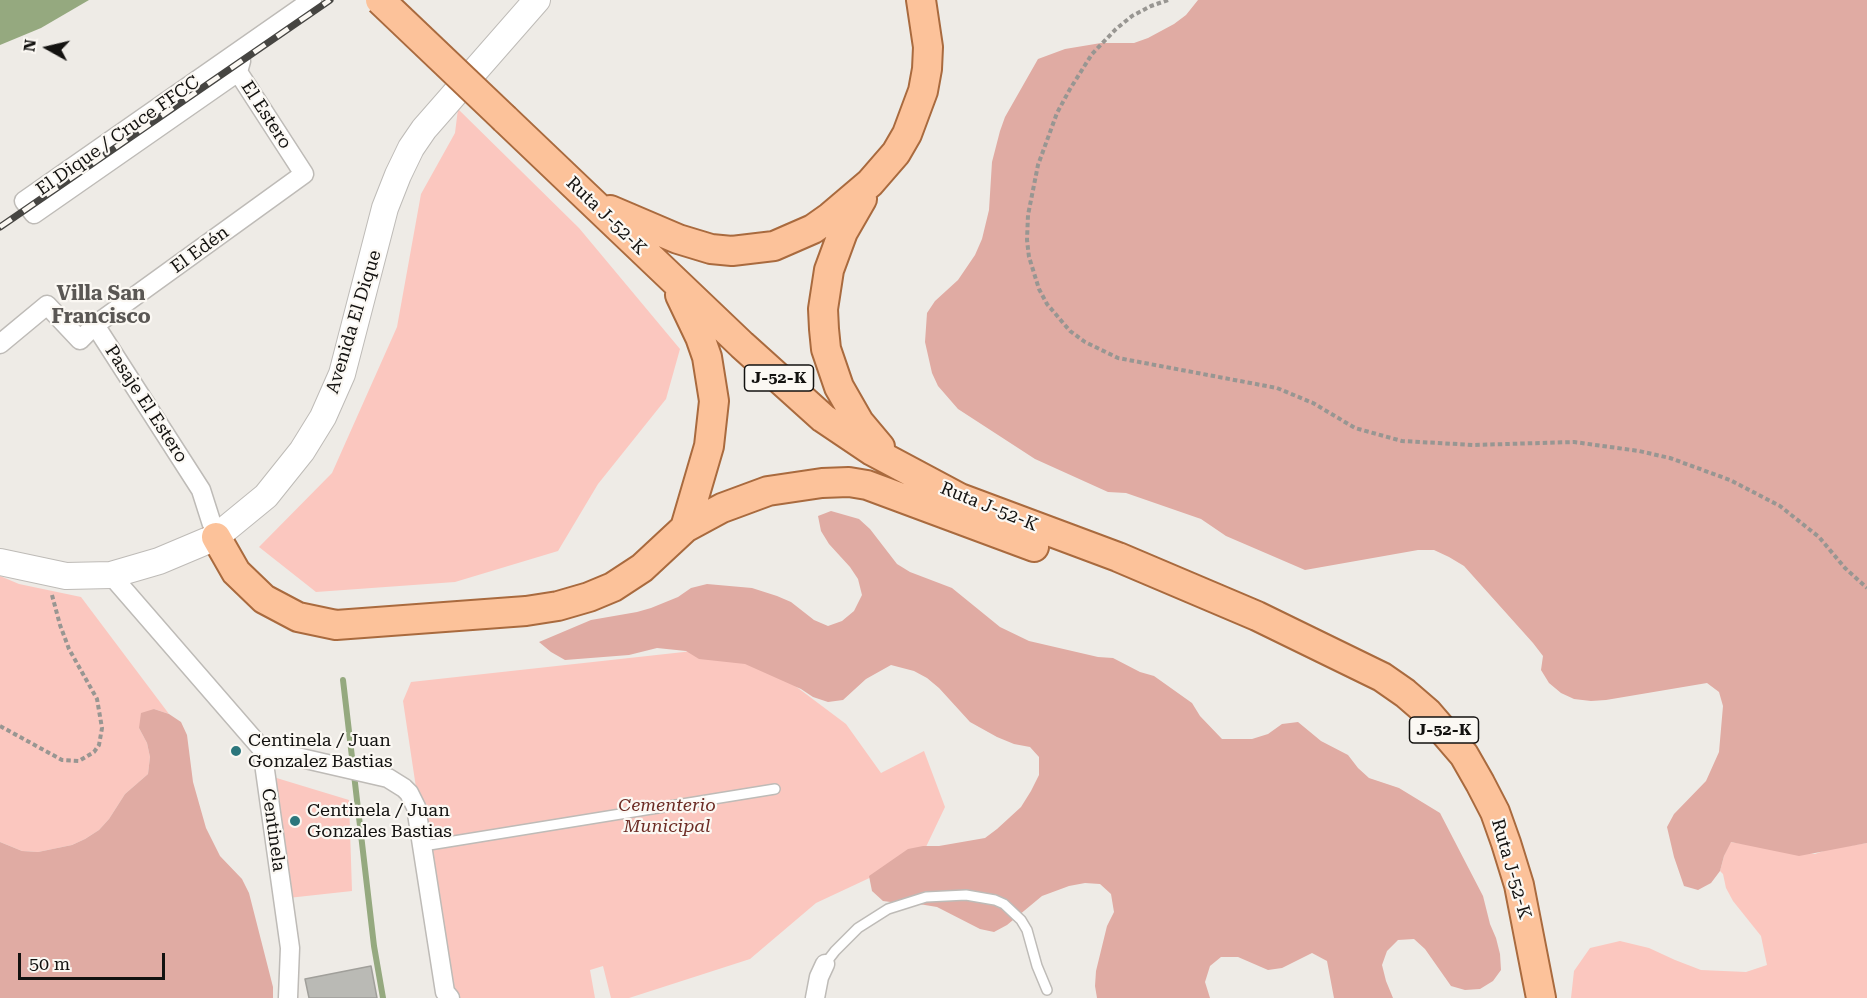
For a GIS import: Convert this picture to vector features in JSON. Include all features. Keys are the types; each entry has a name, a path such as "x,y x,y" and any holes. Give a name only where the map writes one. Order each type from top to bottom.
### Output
{"main road":[{"name":"Ruta J-52-K","path":"380,0 672,279 823,418 894,465 960,498 1118,557 1299,635 1382,677 1427,712 1464,755 1480,783 1506,843 1528,928 1541,998"},
{"name":"Avenida El Dique","path":"0,562 48,573 86,577 111,575 159,561 216,537 258,503 284,476 323,417 342,375 386,208 411,148 424,129 537,0"},
{"path":"592,202 694,245 732,251 774,246 813,229 870,183 896,153 907,134 923,91 928,47 921,0"},
{"path":"870,183 835,250 825,289 824,329 826,349 839,387 860,422 894,465"},
{"path":"672,279 704,347 714,401 709,446 685,528"},
{"path":"216,537 236,572 249,586 264,599 298,617 336,626 526,611 558,606 589,597 613,586 642,568 685,528 722,508 768,491 822,483 849,482 884,490 997,534 1076,560 1196,589"}],"street":[{"name":"El Dique / Cruce FFCC","path":"237,63 24,201 34,214 237,63 312,0"},
{"name":"El Estero","path":"237,63 304,174"},
{"name":"El Edén","path":"95,325 304,174"},
{"name":"Pasaje El Estero","path":"0,344 47,305 80,340 95,325 201,490 216,537"},
{"path":"111,575 262,749 388,778 404,788 413,800 423,846 445,992 450,998"},
{"name":"Centinela","path":"262,749 290,948 288,998"},
{"path":"815,998 819,977 825,964"}],"lane":[{"path":"423,846 775,789"},
{"path":"825,964 858,928 888,909 926,897 966,896 995,900 1013,911 1027,930 1037,966 1047,990"}],"path":[{"path":"1168,0 1132,16 1092,54 1057,113 1038,165 1029,215 1027,240 1029,257 1043,296 1070,331 1085,342 1119,358 1277,388 1313,403 1355,428 1402,441 1473,445 1574,442 1639,450 1670,458 1730,480 1780,506 1819,537 1845,568 1867,588"},
{"path":"0,726 55,757 71,762 79,761 94,752 101,737 97,699 69,649 52,599 48,573"}],"green space":[{"path":"458,109 579,228 680,349 666,399 598,484 558,551 455,582 316,592 259,547 332,473 397,327 421,194 455,133"},
{"path":"0,576 19,584 81,597 169,714 154,709 139,728 147,743 150,757 148,774 125,794 99,830 72,845 38,852 22,851 0,842"},
{"name":"Cementerio Municipal","path":"702,650 778,673 846,724 881,773 924,751 945,807 925,849 816,903 750,959 629,998 611,998 603,966 590,970 595,998 453,998 447,994 403,701 411,682"},
{"path":"270,776 349,800 352,891 288,898"},
{"path":"1730,842 1815,854 1829,849 1867,843 1867,998 1571,998 1574,971 1590,948 1620,941 1649,948 1701,970 1746,972 1767,965 1761,936 1733,901 1720,871"}],"shaded area":[{"path":"0,0 89,0 41,28 0,45"},
{"path":"1198,0 1867,0 1867,843 1799,856 1731,842 1720,871 1711,883 1698,890 1684,886 1667,827 1674,814 1706,781 1719,752 1723,706 1719,692 1707,683 1606,700 1574,699 1561,693 1549,683 1541,670 1543,656 1533,643 1464,566 1449,557 1434,550 1418,550 1305,570 1226,536 1201,519 1126,493 1108,492 1035,459 958,409 938,386 932,373 925,342 927,313 935,301 958,280 975,255 982,239 989,210 992,162 1000,131 1005,117 1038,59 1065,49 1101,43 1134,43 1148,38 1186,15"},
{"path":"831,511 859,519 870,529 897,564 910,572 952,588 1000,627 1029,641 1098,657 1113,658 1140,672 1154,676 1192,703 1200,716 1222,739 1252,739 1268,734 1282,724 1298,722 1321,741 1348,755 1369,778 1399,788 1440,813 1483,896 1500,954 1501,970 1493,981 1480,989 1465,990 1451,986 1425,949 1414,939 1398,940 1387,951 1382,965 1393,998 1334,998 1327,961 1312,953 1282,968 1268,970 1238,957 1221,957 1210,966 1205,982 1210,998 1097,998 1096,971 1107,926 1114,912 1111,894 1100,884 1085,883 1069,886 1042,896 1007,925 994,932 980,929 937,907 883,901 872,891 869,876 908,849 985,838 1021,807 1039,775 1039,757 1030,747 997,737 970,722 927,678 914,671 891,665 866,679 843,700 828,702 745,664 699,659 686,651 657,648 629,655 565,660 539,642 591,620 651,608 678,597 691,588 707,584 752,588 777,596 791,602 814,620 828,626 842,621 854,611 862,595 858,579 821,531 818,516"},
{"path":"154,709 169,714 181,722 187,735 193,782 206,828 220,856 242,879 249,893 273,987 273,998 0,998 0,842 22,851 38,852 72,845 99,830 125,794 148,774 150,757 147,743 139,728 141,713"}],"building":[{"path":"371,966 377,998 309,998 305,979"}],"waterway":[{"path":"343,680 374,946 383,998"}],"railway":[{"path":"0,227 330,0"}],"place":[{"name":"Centinela / Juan Gonzalez Bastias","path":"236,751"},
{"name":"Centinela / Juan Gonzales Bastias","path":"295,821"}],"district":[{"name":"Villa San Francisco","path":"101,306"}]}
